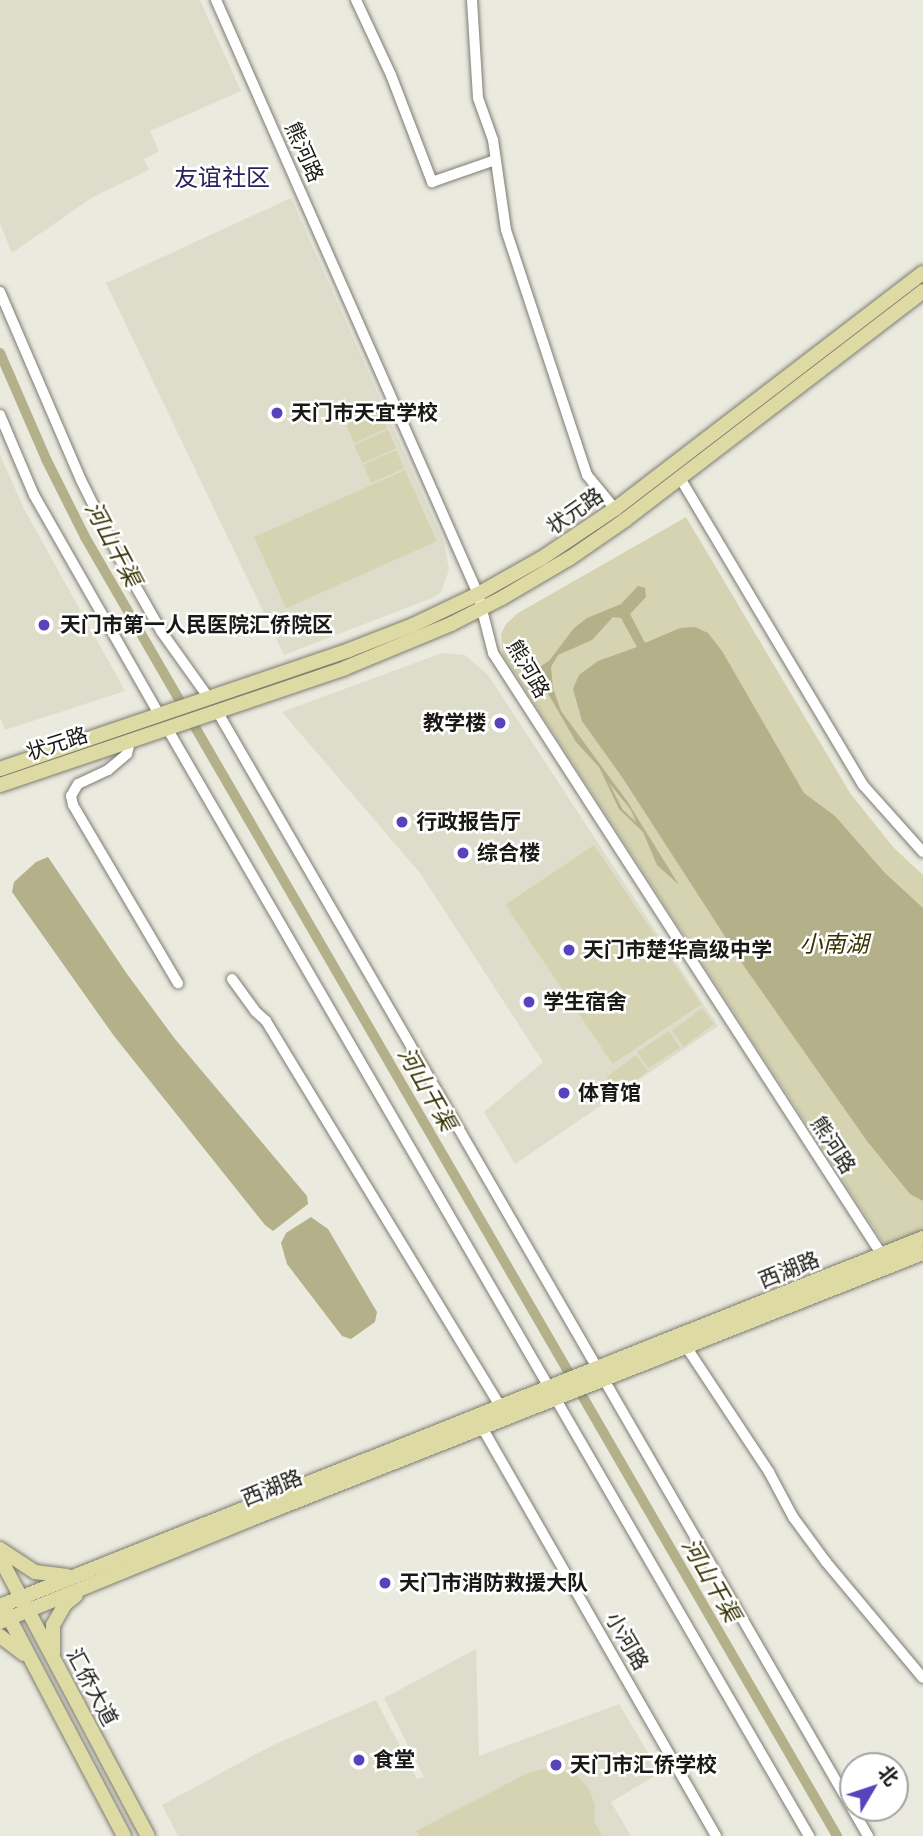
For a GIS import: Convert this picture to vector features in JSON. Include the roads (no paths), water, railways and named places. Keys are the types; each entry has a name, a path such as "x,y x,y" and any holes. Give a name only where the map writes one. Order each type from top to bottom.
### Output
{"main road":[{"name":"状元路","path":"0,769 384,638 480,601 615,509 923,273"},
{"name":"状元路","path":"0,785 345,668 595,542 923,290"},
{"name":"西湖路","path":"598,1376 687,1348 885,1261 923,1238"},
{"name":"西湖路","path":"598,1376 885,1261 923,1253"},
{"path":"555,1392 598,1376"},
{"name":"西湖路","path":"5,1620 28,1611 84,1580 500,1406 555,1392"},
{"name":"西湖路","path":"1,1604 84,1580 483,1429 555,1392"},
{"path":"0,1549 35,1572 84,1580 58,1614 53,1625 53,1658"},
{"name":"汇侨大道","path":"0,1558 148,1836"},
{"name":"汇侨大道","path":"1,1604 5,1620 35,1667 124,1836"},
{"path":"0,1636 20,1650 35,1667"}],"street":[{"name":"熊河路","path":"216,0 480,601 488,637 501,666 885,1261"},
{"path":"356,0 391,75 432,182 495,160"},
{"path":"472,0 478,98 493,140 506,230 574,442 587,475 615,509"},
{"path":"0,292 81,480 120,559 161,631 205,698"},
{"path":"0,415 34,495 160,714"},
{"path":"680,478 863,785 923,852"},
{"path":"214,712 868,1836"},
{"path":"167,728 555,1392 809,1836"},
{"path":"130,742 127,754 108,770 78,784 71,796 73,805 178,983"},
{"path":"232,979 254,1011 266,1021 500,1406"},
{"path":"687,1348 769,1472 793,1517 826,1562 923,1678"},
{"name":"小河路","path":"483,1429 716,1836"}],"water":[{"name":"小南湖","path":"638,586 645,588 646,597 630,614 645,643 680,628 695,627 708,633 722,651 804,793 835,816 885,873 923,908 923,1201 910,1194 867,1141 746,969 622,777 582,721 573,689 579,675 598,661 637,647 621,618 613,617 592,640 558,655 551,667 553,688 561,711 627,801 679,885 657,865 643,832 619,809 599,767 576,742 538,676 538,668 549,661 574,628 587,618 621,604","holes":["609,783 631,810 636,822 623,810"]},
{"path":"48,857 127,974 175,1039 307,1196 308,1204 273,1231 265,1225 114,1036 12,892 14,882 36,862"},
{"path":"311,1217 328,1229 377,1312 375,1322 351,1339 342,1336 287,1264 281,1243 286,1233"}],"waterway":[{"name":"河山干渠","path":"0,353 46,459 85,537 837,1836"}],"place":[{"name":"天门市天宜学校","path":"277,413"},
{"name":"天门市第一人民医院汇侨院区","path":"44,625"},
{"name":"教学楼","path":"500,723"},
{"name":"行政报告厅","path":"402,822"},
{"name":"综合楼","path":"463,853"},
{"name":"天门市楚华高级中学","path":"569,950"},
{"name":"学生宿舍","path":"529,1002"},
{"name":"体育馆","path":"564,1093"},
{"name":"天门市消防救援大队","path":"385,1583"},
{"name":"食堂","path":"359,1760"},
{"name":"天门市汇侨学校","path":"556,1765"}],"district":[{"name":"友谊社区","path":"222,178"}]}
